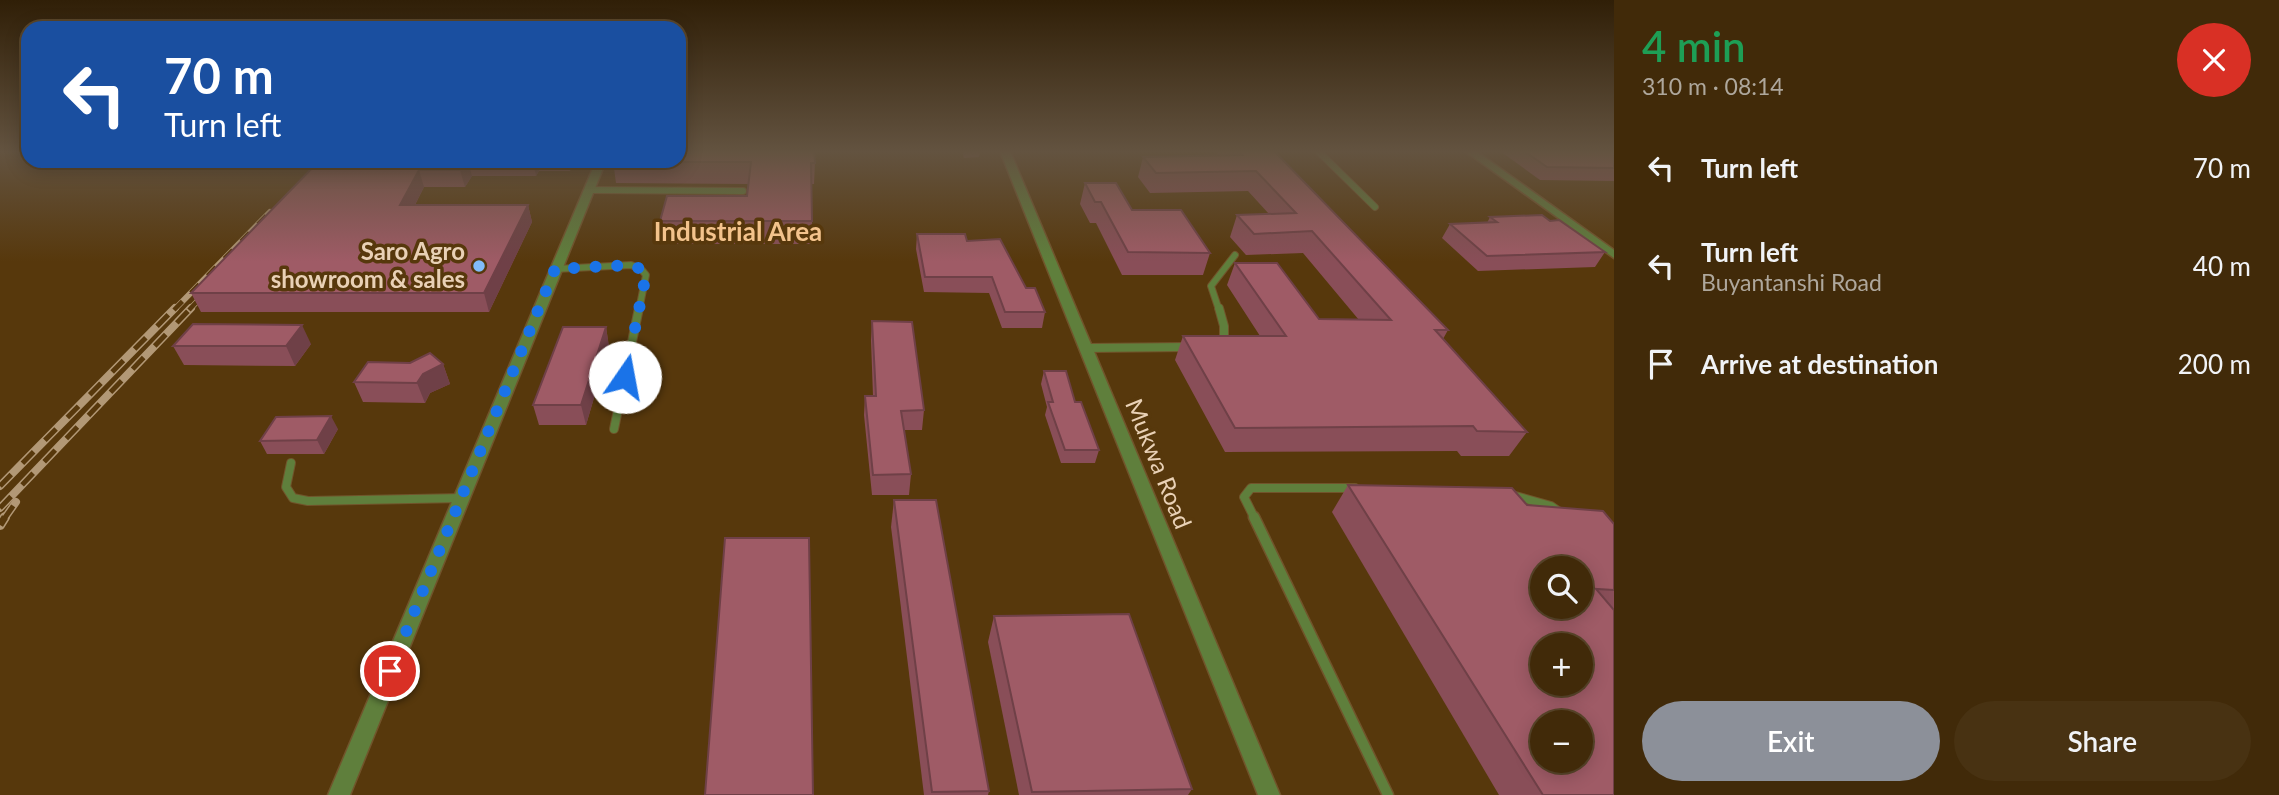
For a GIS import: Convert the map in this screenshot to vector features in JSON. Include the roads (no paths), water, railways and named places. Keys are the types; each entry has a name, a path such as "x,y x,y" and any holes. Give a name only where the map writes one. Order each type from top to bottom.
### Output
{"street":[{"name":"Mukwa Road","path":"1020,188 1269,795"},
{"path":"1522,188 1614,255"},
{"path":"339,795 589,190"}],"lane":[{"path":"1356,188 1375,207"},
{"path":"589,190 743,191"},
{"path":"1205,344 1224,339 1226,326 1216,306 1211,286 1235,255"},
{"path":"555,269 631,265 641,269 646,275 614,429"},
{"path":"1086,348 1196,346"},
{"path":"291,463 286,487 293,498 308,501 463,498"},
{"path":"1370,488 1251,488 1244,497 1388,795"},
{"path":"1503,494 1516,495 1551,506 1569,518"}],"railway":[{"path":"174,310 270,212"},
{"path":"189,310 210,288"},
{"path":"0,486 175,308"},
{"path":"0,508 191,308"},
{"path":"4,519 16,502"},
{"path":"0,525 5,517"}],"place":[{"name":"Saro Agro showroom & sales","path":"479,266"}],"district":[{"name":"Industrial Area","path":"738,232"}]}
